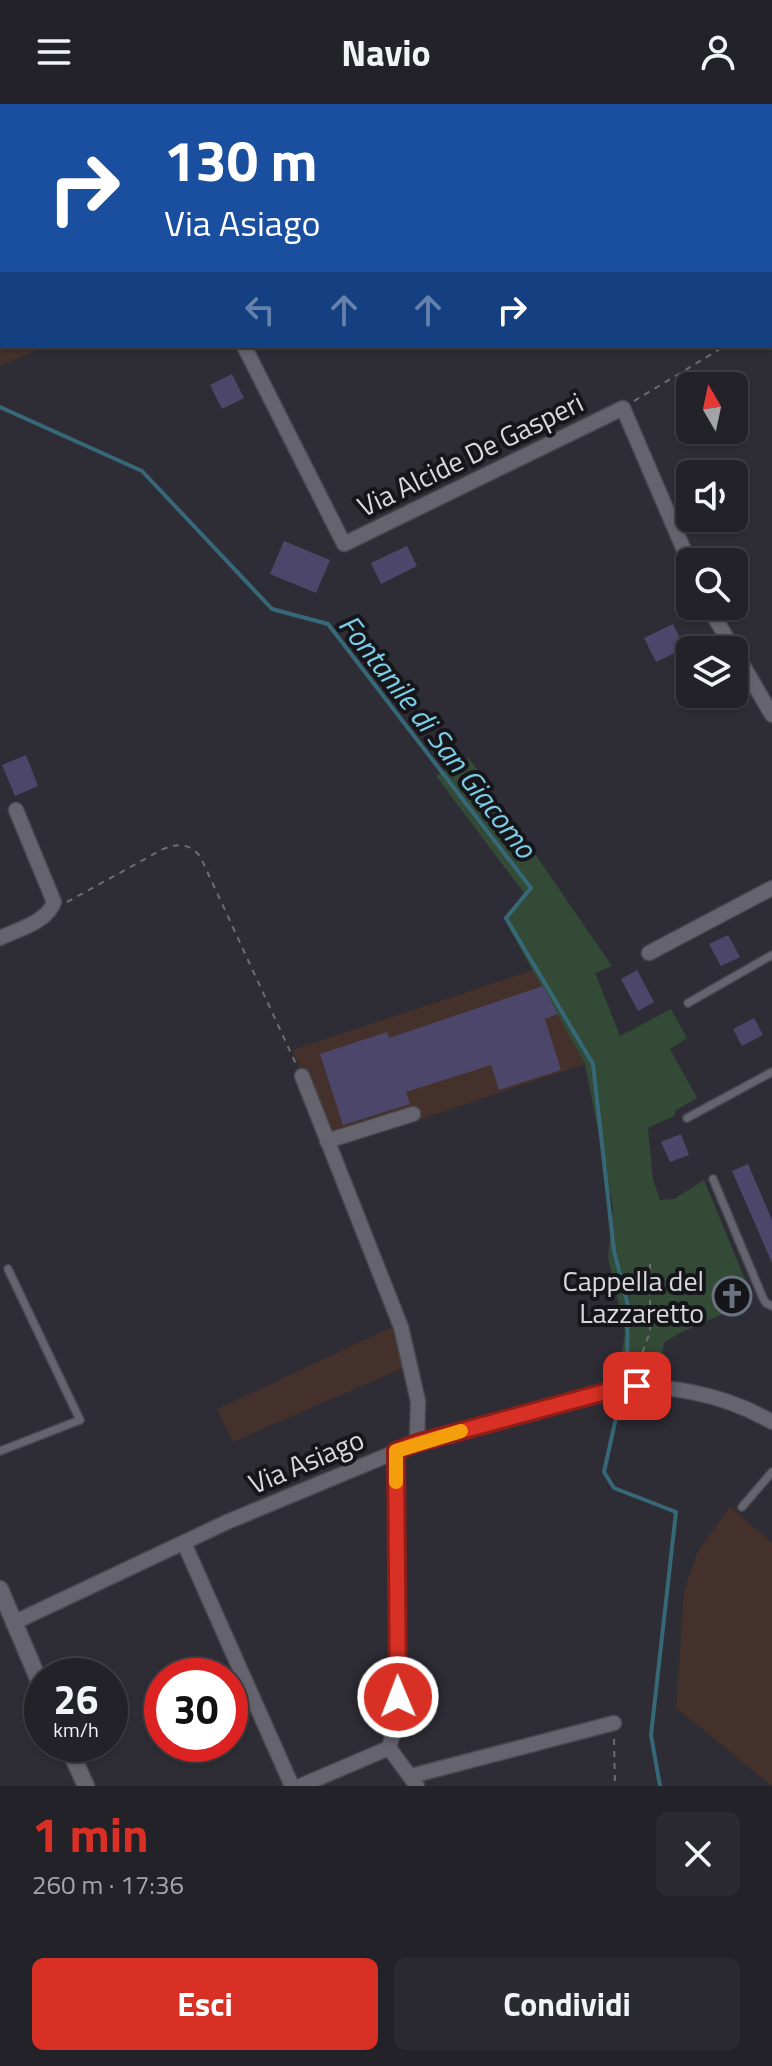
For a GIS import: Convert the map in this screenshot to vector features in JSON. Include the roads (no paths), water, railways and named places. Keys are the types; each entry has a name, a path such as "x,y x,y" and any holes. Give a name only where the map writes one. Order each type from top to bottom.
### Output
{"street":[{"name":"Via Alcide De Gasperi","path":"245,348 344,544 623,408 683,548"},
{"path":"716,620 772,715"},
{"path":"0,938 43,918 51,911 54,902 16,810"},
{"path":"649,953 772,888"},
{"path":"302,1076 401,1327 418,1401 417,1443"},
{"path":"327,1141 413,1114"},
{"name":"Via Asiago","path":"13,1623 184,1543 417,1443 629,1387 698,1394 727,1402 772,1422"},
{"path":"300,1786 320,1782 389,1748 398,1714 396,1451"},
{"path":"184,1543 292,1786"},
{"path":"0,1589 29,1658"},
{"path":"389,1748 414,1781 614,1723"},
{"path":"75,1762 86,1786"}],"lane":[{"path":"688,1003 772,955"},
{"path":"687,1118 772,1072"},
{"path":"713,1179 763,1298 772,1306"},
{"path":"0,1451 80,1420 8,1269"},
{"path":"742,1507 772,1472"}],"waterway":[{"name":"Fontanile di San Giacomo","path":"0,407 142,471 272,609 328,624 531,888 506,918 593,1064 614,1251 628,1306 624,1378"},
{"name":"Fontanile di San Giacomo","path":"619,1404 604,1472 614,1488 676,1512 651,1735 660,1786"}],"place":[{"name":"Cappella del Lazzaretto","path":"732,1296"}]}
